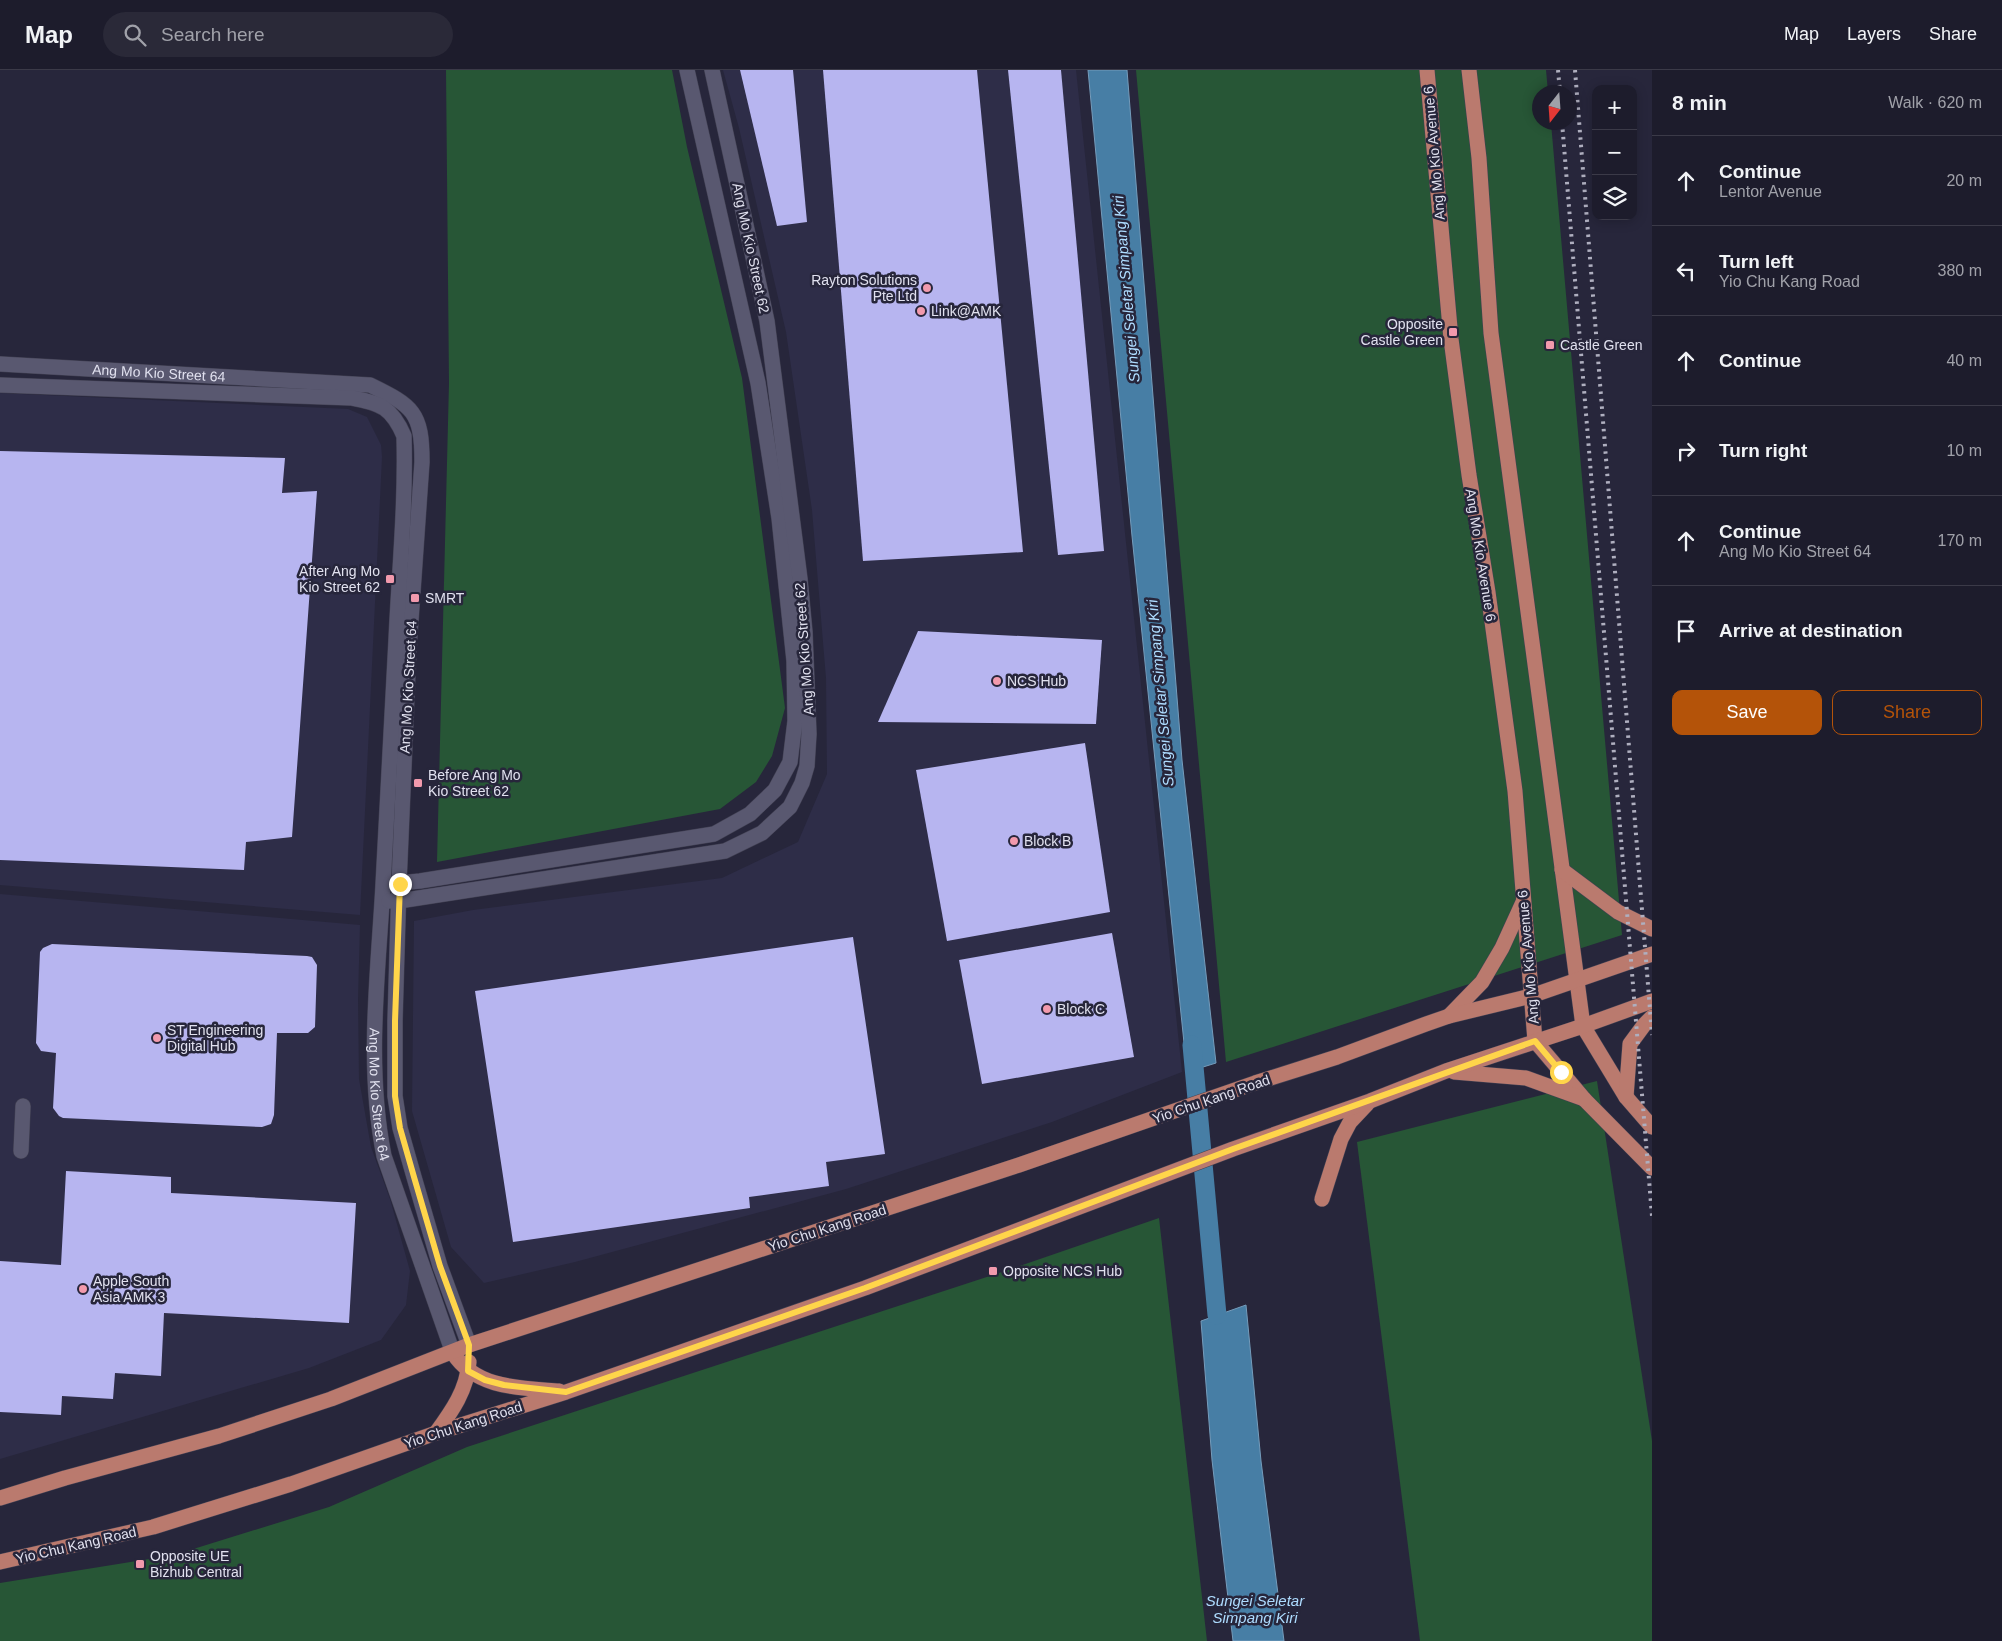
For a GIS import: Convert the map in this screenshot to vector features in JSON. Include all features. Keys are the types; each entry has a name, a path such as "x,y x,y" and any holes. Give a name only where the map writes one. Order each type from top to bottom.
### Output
{"main road":[{"name":"Ang Mo Kio Avenue 6","path":"1427,70 1451,339 1515,791 1535,1041"},
{"path":"1469,70 1479,158 1491,333 1525,577 1583,1026 1626,1097 1652,1127"},
{"path":"1562,870 1618,912 1652,929"},
{"path":"1449,1016 1482,982 1502,948 1523,901"},
{"name":"Yio Chu Kang Road","path":"0,1498 65,1478 219,1436 331,1399 469,1345 1010,1168 1337,1057 1449,1016 1530,996 1652,954"},
{"name":"Yio Chu Kang Road","path":"0,1562 152,1527 291,1484 436,1433 566,1392 865,1288 1233,1149 1446,1072 1652,1001"},
{"path":"1626,1097 1630,1044 1652,1017"},
{"path":"1535,1041 1585,1100 1652,1168"},
{"path":"1446,1072 1526,1078 1585,1100"},
{"path":"1322,1199 1341,1139 1350,1122 1370,1101"},
{"path":"436,1433 460,1398 468,1371 469,1345"},
{"path":"453,1352 468,1371 485,1380 504,1385 566,1392"}],"street":[{"name":"Ang Mo Kio Street 62","path":"384,884 400,884 714,834 750,814 763,802 775,790 790,762 795,721 794,660 779,518 758,384 687,70"},
{"name":"Ang Mo Kio Street 62","path":"382,901 399,901 725,852 762,833 790,807 802,783 807,766 809,734 808,688 805,632 790,496 767,321 712,70"},
{"name":"Ang Mo Kio Street 64","path":"0,364 370,384 399,399 417,418 422,437 422,462 410,649 399,901 395,1021 395,1096 400,1128 440,1266 469,1345"},
{"name":"Ang Mo Kio Street 64","path":"0,385 352,398 371,401 387,409 398,421 404,436 404,463 384,884 374,1018 374,1076 378,1123 384,1156 453,1352"},
{"path":"21,1151 22,1106"}],"shaded area":[{"path":"723,70 1076,70 1182,1072 1052,1122 846,1189 575,1262 484,1283 451,1247 412,1111 414,921 473,910 722,878 798,842 827,774 826,678 812,510 786,332 739,128"},
{"path":"0,393 348,409 367,417 381,445 382,457 360,915 0,885"},
{"path":"0,894 360,925 358,999 359,1079 371,1147 390,1199 410,1271 406,1305 381,1340 309,1368 0,1459"}],"green space":[{"path":"446,70 672,70 687,147 742,378 785,708 772,756 756,782 720,809 437,862 449,383"},
{"path":"1136,70 1546,70 1547,85 1532,85 1532,130 1552,130 1622,935 1226,1062"},
{"path":"1597,1081 1652,1441 1652,1641 1420,1641 1357,1142"},
{"path":"1159,1218 1207,1641 0,1641 0,1583 174,1555 329,1507 467,1447 999,1273"}],"water":[{"path":"1088,70 1127,70 1182,760 1216,1063 1187,1072 1132,536"},
{"name":"Sungei Seletar Simpang Kiri","path":"1246,1305 1261,1461 1284,1641 1233,1641 1212,1460 1201,1321"}],"building":[{"path":"740,70 793,70 807,222 777,226"},
{"name":"Link@AMK","path":"823,70 977,70 1023,552 863,561"},
{"name":"Link@AMK","path":"1008,70 1061,70 1104,551 1058,555"},
{"path":"0,451 285,458 282,493 317,491 292,837 246,842 244,870 0,860"},
{"name":"NCS Hub","path":"918,631 1102,640 1096,724 878,722"},
{"name":"Block B","path":"1085,743 1110,912 947,941 916,770"},
{"name":"Block C","path":"1112,933 1134,1057 982,1084 959,960"},
{"path":"853,937 885,1154 826,1162 829,1186 749,1197 750,1208 513,1242 475,991"},
{"name":"ST Engineering Digital Hub","path":"52,944 312,957 317,965 315,1027 308,1033 277,1033 274,1115 271,1124 262,1127 63,1118 59,1116 53,1108 56,1053 41,1051 36,1043 40,952 43,948"},
{"path":"66,1171 171,1177 171,1193 356,1203 349,1323 164,1313 161,1376 115,1373 113,1399 62,1396 61,1415 0,1412 0,1261 61,1265"}],"waterway":[{"name":"Sungei Seletar Simpang Kiri","path":"1192,1045 1217,1315"}],"railway":[{"path":"1558,70 1559,85"},
{"path":"1575,70 1652,1035"},
{"path":"1563,130 1652,1216"}],"place":[{"name":"Rayton Solutions Pte Ltd","path":"927,288"},
{"name":"Link@AMK","path":"921,311"},
{"name":"Opposite Castle Green","path":"1453,332"},
{"name":"Castle Green","path":"1550,345"},
{"name":"After Ang Mo Kio Street 62","path":"390,579"},
{"name":"SMRT","path":"415,598"},
{"name":"NCS Hub","path":"997,681"},
{"name":"Before Ang Mo Kio Street 62","path":"418,783"},
{"name":"Block B","path":"1014,841"},
{"name":"Block C","path":"1047,1009"},
{"name":"ST Engineering Digital Hub","path":"157,1038"},
{"name":"Opposite NCS Hub","path":"993,1271"},
{"name":"Apple South Asia AMK 3","path":"83,1289"},
{"name":"Opposite UE Bizhub Central","path":"140,1564"}],"route":[{"path":"400,884 395,1021 395,1096 400,1128 440,1266 469,1345 468,1371 485,1380 510,1386 566,1392 865,1288 1162,1175 1535,1041 1561,1072"}]}
